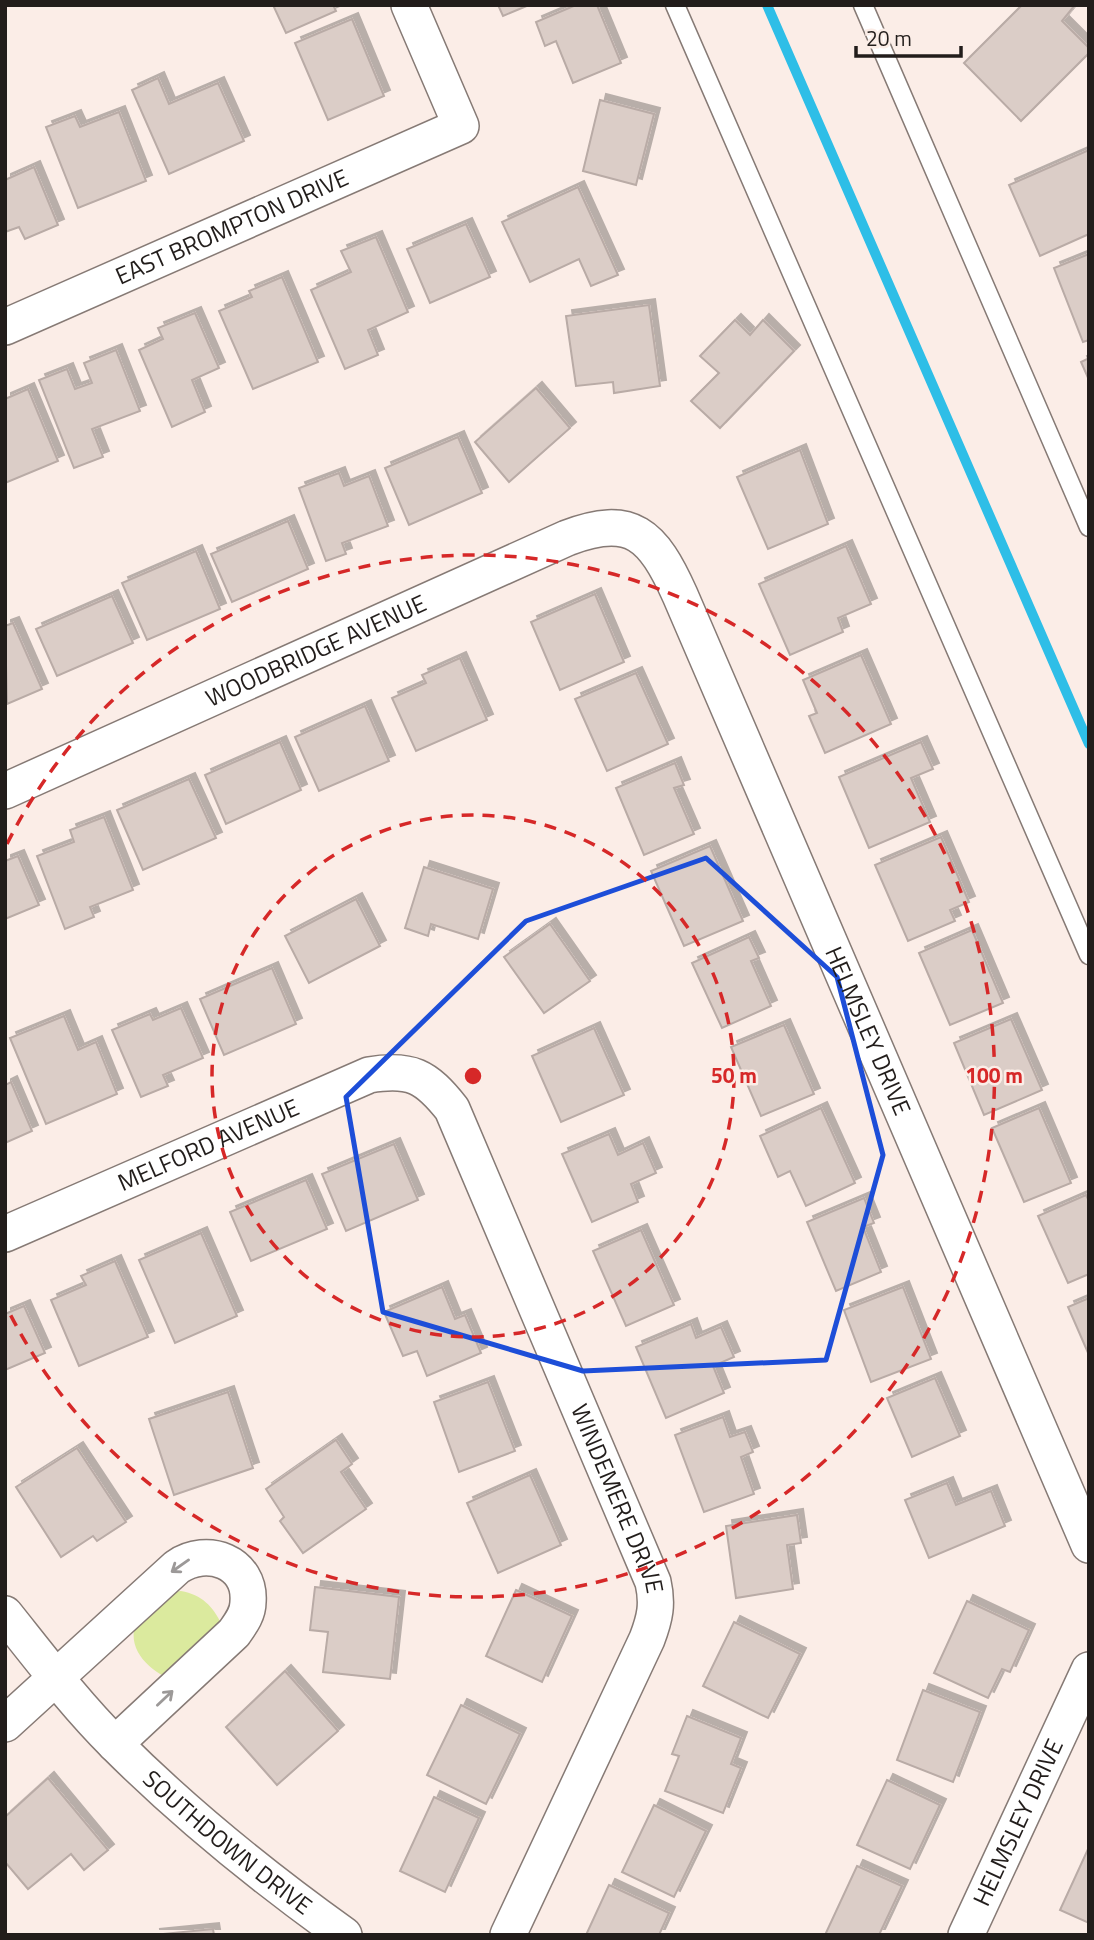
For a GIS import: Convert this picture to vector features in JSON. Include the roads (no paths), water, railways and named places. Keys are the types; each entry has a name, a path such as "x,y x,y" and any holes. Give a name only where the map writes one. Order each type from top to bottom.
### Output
{"street":[{"name":"EAST BROMPTON DRIVE","path":"5,327 461,126 409,5"},
{"name":"WOODBRIDGE AVENUE","path":"5,791 591,529 613,527 632,530"},
{"name":"HELMSLEY DRIVE","path":"632,530 654,547 669,569 1089,1545"},
{"name":"MELFORD AVENUE","path":"5,1234 369,1075 393,1071 414,1075"},
{"name":"WINDEMERE DRIVE","path":"414,1075 435,1087 452,1108 653,1582 657,1602 655,1618 647,1639 508,1935"},
{"path":"5,1724 186,1561 198,1556 216,1557 230,1564 248,1590 244,1620 234,1633 115,1744"},
{"name":"SOUTHDOWN DRIVE","path":"5,1614 56,1680 115,1744 216,1838 344,1935"},
{"name":"HELMSLEY DRIVE","path":"966,1935 1089,1670"}],"lane":[{"path":"675,5 1089,955"},
{"path":"863,5 1089,527"}],"waterway":[{"path":"767,5 1089,744"}]}
